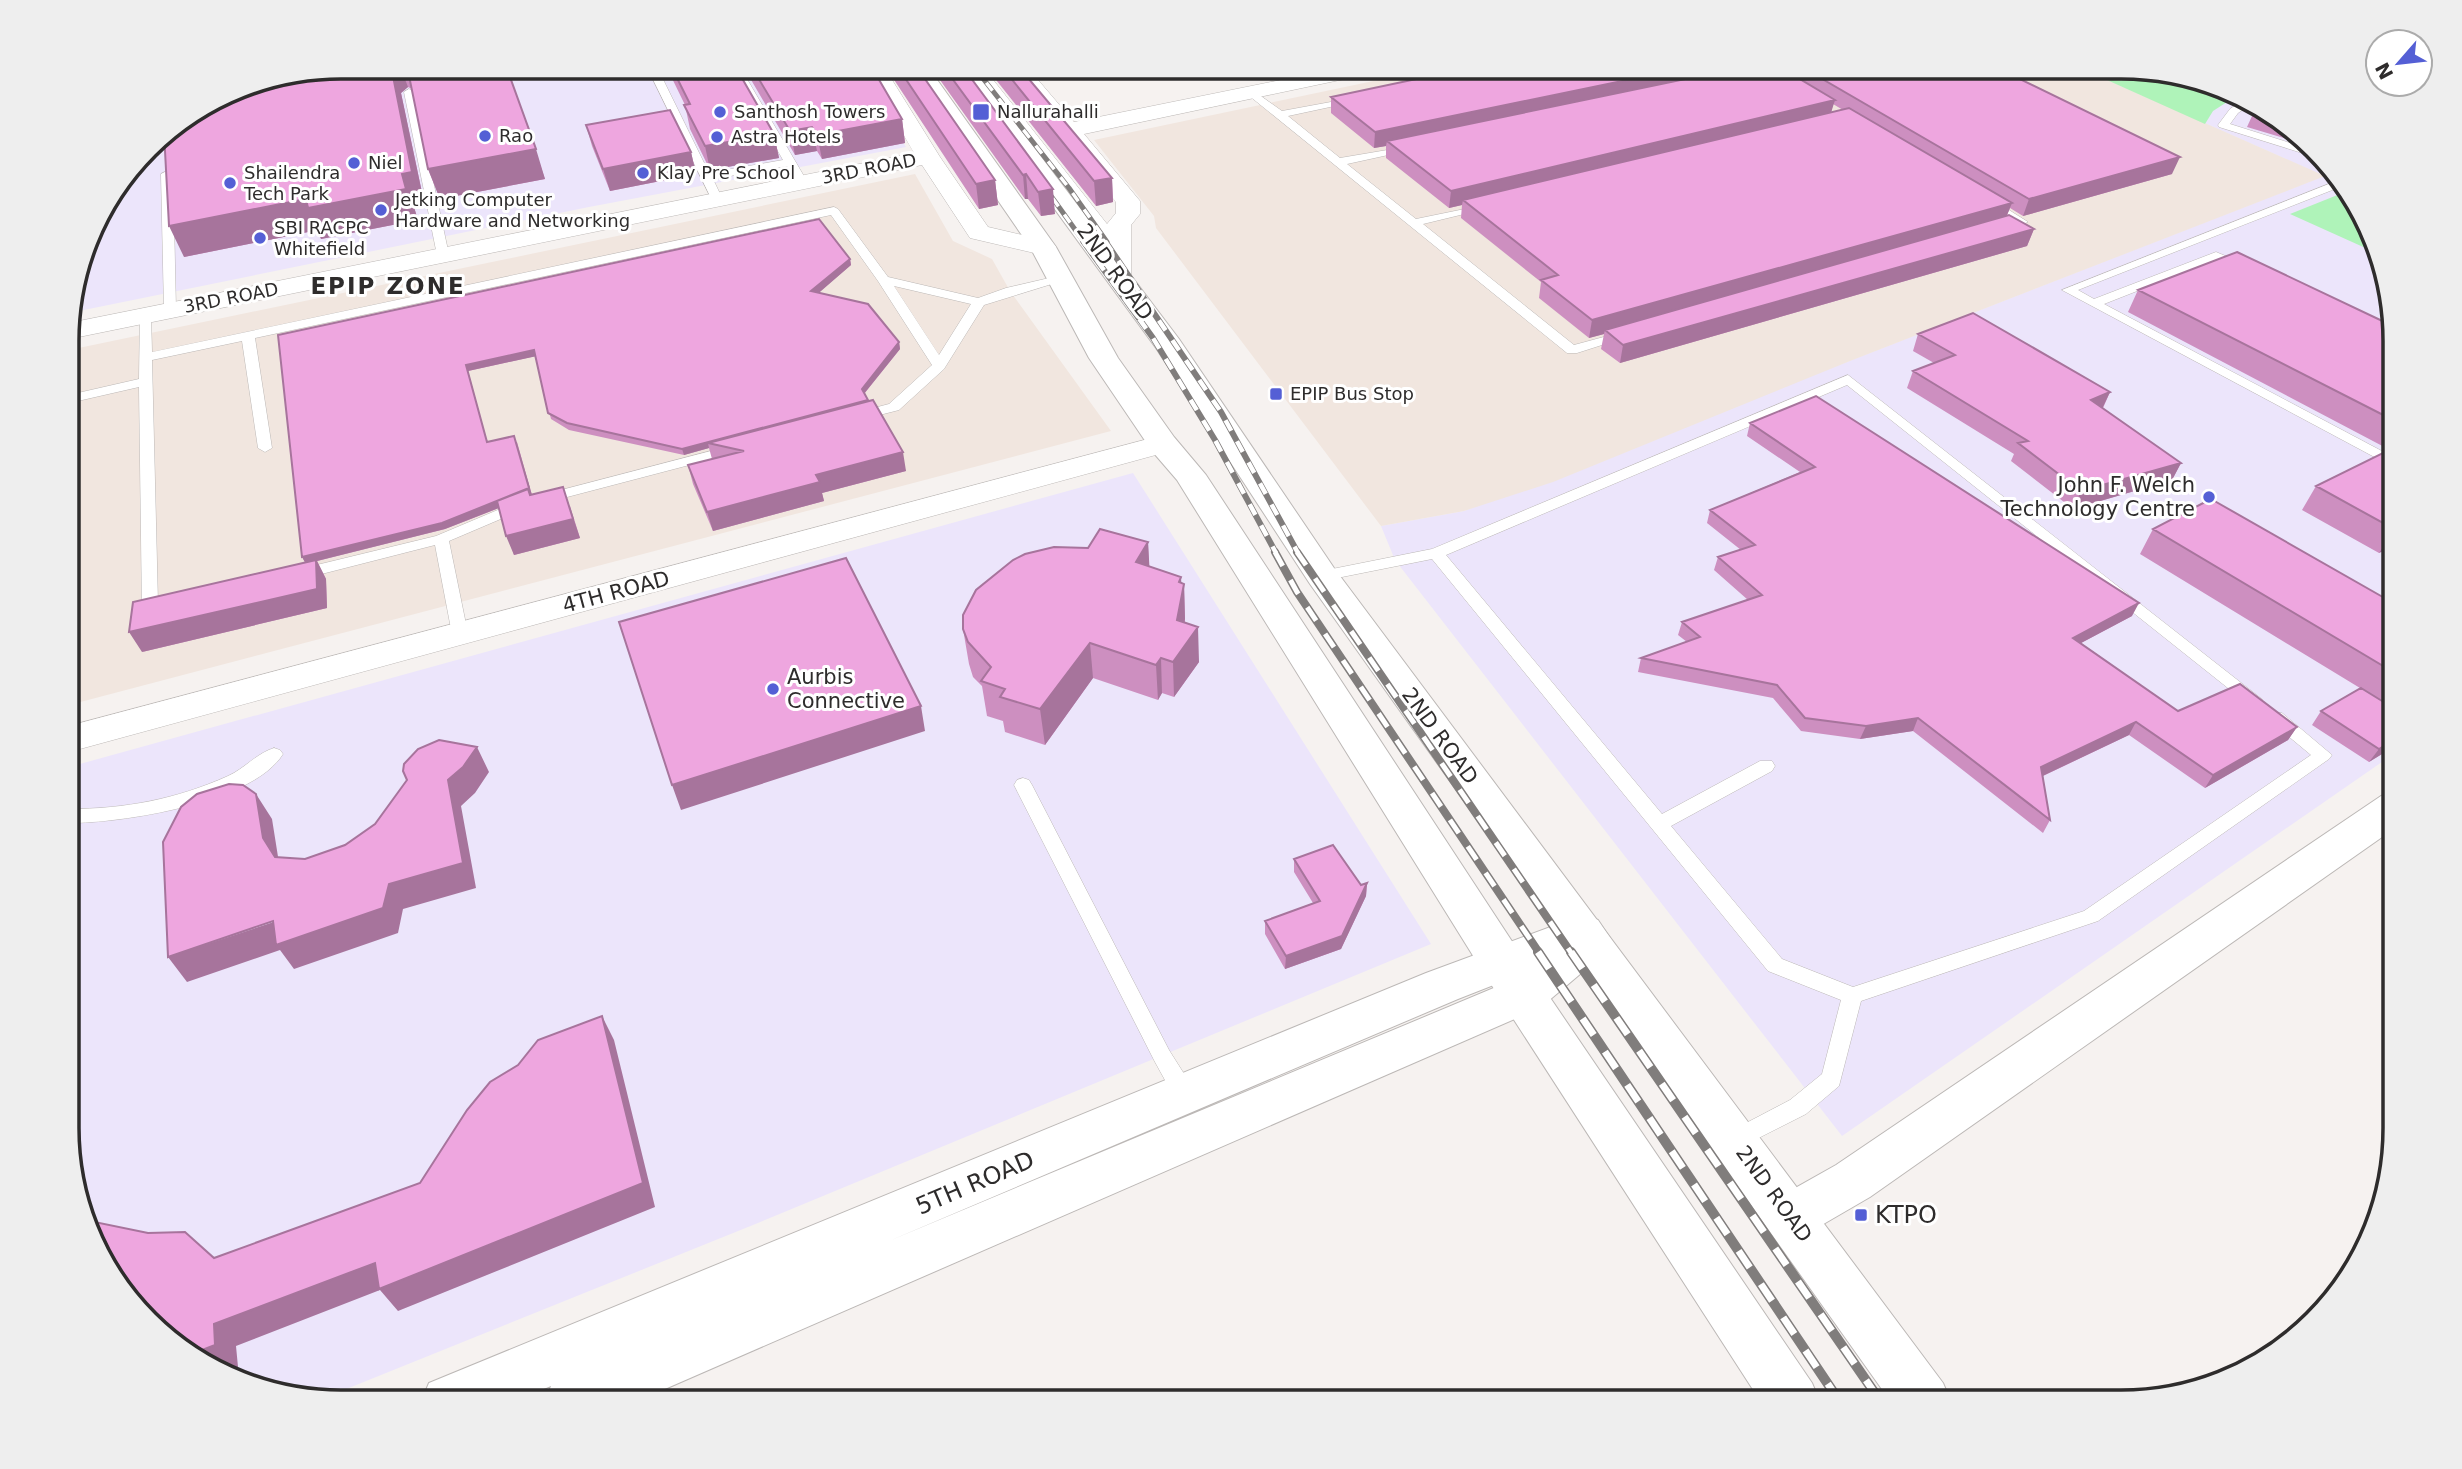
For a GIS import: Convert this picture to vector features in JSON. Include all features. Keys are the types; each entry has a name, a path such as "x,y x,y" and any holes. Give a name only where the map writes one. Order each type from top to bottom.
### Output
{"main road":[{"path":"926,79 1043,247 1104,358 1163,444 1189,475 1512,978 1785,1390"},
{"name":"2ND ROAD","path":"972,79 1118,260 1242,460 1322,576 1587,936 1915,1390"},
{"path":"1790,1217 1853,1181 2383,815"},
{"path":"1512,978 1587,936"},
{"name":"5TH ROAD","path":"477,1390 1185,1095 1512,978"},
{"name":"5TH ROAD","path":"599,1390 1512,978"}],"street":[{"path":"882,79 928,157 979,233 1043,247"},
{"path":"1027,79 1128,201 1129,214 1119,224 1118,260"},
{"path":"1069,130 1312,79"},
{"name":"3RD ROAD","path":"79,329 443,255 711,189 796,172 928,157"},
{"name":"4TH ROAD","path":"79,737 1163,444"}],"lane":[{"path":"658,79 711,189 746,167 796,172"},
{"path":"742,79 796,172"},
{"path":"987,79 1118,260"},
{"path":"409,92 443,255"},
{"path":"1251,92 1573,351 1639,331"},
{"path":"1279,115 1360,98"},
{"path":"2239,107 2223,125 2300,150"},
{"path":"1338,162 1418,145"},
{"path":"166,156 170,310"},
{"path":"2333,187 2068,290 2383,458"},
{"path":"1976,194 2022,222 1983,233"},
{"path":"1414,223 1495,203"},
{"path":"145,358 834,211 884,281 939,366"},
{"path":"2094,304 2216,256 2252,273"},
{"path":"884,281 979,302 1010,291 1062,279"},
{"path":"841,421 894,407 939,366 979,302"},
{"path":"145,316 150,611 176,604"},
{"path":"248,336 265,448"},
{"path":"1322,576 1436,553 1848,380 2323,755 2091,916 1852,996 1775,965 1436,553"},
{"path":"79,397 145,382"},
{"path":"282,578 441,539 524,504 749,445"},
{"path":"441,539 460,634"},
{"path":"79,816 99,817 181,802 241,778 274,754"},
{"path":"1659,824 1766,766"},
{"path":"1023,785 1162,1056 1185,1095"},
{"path":"1735,1140 1798,1107 1831,1079 1852,996"}],"shaded area":[{"path":"370,79 863,79 906,147 589,207 81,311 88,273 99,241 114,210 133,181 181,133 234,102"},
{"path":"1383,79 2105,79 2325,176 1850,361 1553,482 1464,511 1381,526 1156,228 1154,216 1094,140"},
{"path":"2105,79 2138,79 2189,88 2237,106 2267,123 2294,144 2329,181 2348,210 2363,241 2374,273 2383,324 2383,761 1842,1136 1395,560 1381,526 1464,511 2324,176"},
{"path":"915,174 953,241 992,259 1010,291 1111,431 79,702 79,348"},
{"path":"1133,473 1431,944 753,1225 344,1390 307,1388 273,1381 241,1370 210,1355 181,1336 144,1301 123,1274 106,1244 93,1212 79,1145 79,764"}],"green space":[{"path":"2105,79 2138,79 2172,84 2227,102 2213,111 2205,124"},
{"path":"2339,195 2366,248 2290,214"}],"building":[{"path":"324,79 394,79 412,172 402,174 406,189 308,208 306,199 169,226 165,147 195,123 241,99 290,84"},
{"name":"Rao","path":"410,79 511,79 536,149 428,169"},
{"name":"Santhosh Towers","path":"678,79 742,79 774,134 705,146 684,105 690,104"},
{"path":"759,79 879,79 902,119 817,135 812,127 790,131"},
{"path":"906,79 925,79 995,180 976,184"},
{"path":"953,79 972,79 1053,189 1038,192 1026,174 1023,175"},
{"path":"1012,79 1029,79 1112,178 1094,181"},
{"path":"1416,79 1632,79 1375,132 1331,97"},
{"path":"1685,79 1800,79 1835,100 1451,191 1387,141"},
{"path":"1822,79 2020,79 2180,157 2029,199"},
{"path":"1849,108 2012,203 1592,320 1541,280 1558,275 1463,200"},
{"path":"670,110 691,152 603,169 586,125"},
{"path":"2009,215 2034,229 1623,345 1605,330"},
{"path":"819,219 850,259 811,291 868,304 899,342 862,389 868,400 682,449 567,423 548,413 534,350 466,365 487,442 514,436 529,488 442,523 302,557 278,335"},
{"path":"2237,252 2383,321 2383,415 2138,290"},
{"path":"1973,313 2110,392 2091,400 2181,463 2081,491 2018,443 2028,441 1913,371 1955,355 1918,334"},
{"path":"1816,396 2139,603 2073,638 2178,711 2240,684 2297,727 2213,775 2136,722 2041,767 2050,820 1918,718 1866,726 1805,718 1777,685 1641,658 1700,637 1682,622 1762,595 1718,557 1755,545 1710,510 1815,467 1750,423"},
{"path":"873,400 903,452 816,475 820,482 707,512 688,465 744,451 708,443"},
{"path":"2383,453 2383,523 2316,486"},
{"path":"563,487 573,519 506,536 497,501 528,489 530,495"},
{"path":"2211,499 2383,597 2383,666 2153,529"},
{"path":"1100,529 1148,542 1136,562 1181,577 1179,582 1184,584 1177,620 1198,627 1173,662 1161,658 1156,665 1090,643 1040,709 1000,697 1005,689 981,681 991,667 968,642 963,629 963,615 976,590 1013,560 1025,554 1054,547 1088,548"},
{"name":"Aurbis Connective","path":"846,558 921,706 672,785 619,622"},
{"path":"316,560 317,589 129,632 133,602"},
{"path":"2361,688 2383,702 2383,746 2379,749 2321,711"},
{"path":"439,740 477,747 463,767 448,780 463,863 389,884 383,908 276,945 273,921 168,957 163,842 181,807 197,794 229,784 243,785 256,794 263,838 275,857 305,859 345,845 375,824 407,780 403,771 404,764 418,749"},
{"path":"1333,845 1361,885 1367,883 1342,936 1286,956 1265,921 1320,901 1294,859"},
{"path":"602,1016 643,1183 379,1289 375,1263 214,1324 215,1345 202,1350 168,1325 144,1301 123,1274 106,1244 97,1222 148,1233 185,1232 214,1258 420,1183 467,1110 490,1082 518,1065 538,1040"}],"railway":[{"path":"983,79 1069,188 1107,242"},
{"path":"1041,182 1084,242"},
{"path":"1083,241 1153,338 1215,440 1276,553"},
{"path":"1105,241 1221,412 1298,553"},
{"path":"1275,552 1297,592 1540,954"},
{"path":"1297,552 1572,954"},
{"path":"1538,952 1832,1390"},
{"path":"1571,952 1873,1390"}],"place":[{"name":"Santhosh Towers","path":"720,112"},
{"name":"Nallurahalli","path":"981,112"},
{"name":"Rao","path":"485,136"},
{"name":"Astra Hotels","path":"717,137"},
{"name":"Niel","path":"354,163"},
{"name":"Klay Pre School","path":"643,173"},
{"name":"Shailendra Tech Park","path":"230,183"},
{"name":"Jetking Computer Hardware and Networking","path":"381,210"},
{"name":"SBI RACPC Whitefield","path":"260,238"},
{"name":"EPIP Bus Stop","path":"1276,394"},
{"name":"John F. Welch Technology Centre","path":"2209,497"},
{"name":"Aurbis Connective","path":"773,689"},
{"name":"KTPO","path":"1861,1215"}],"district":[{"name":"EPIP ZONE","path":"388,286"}]}
